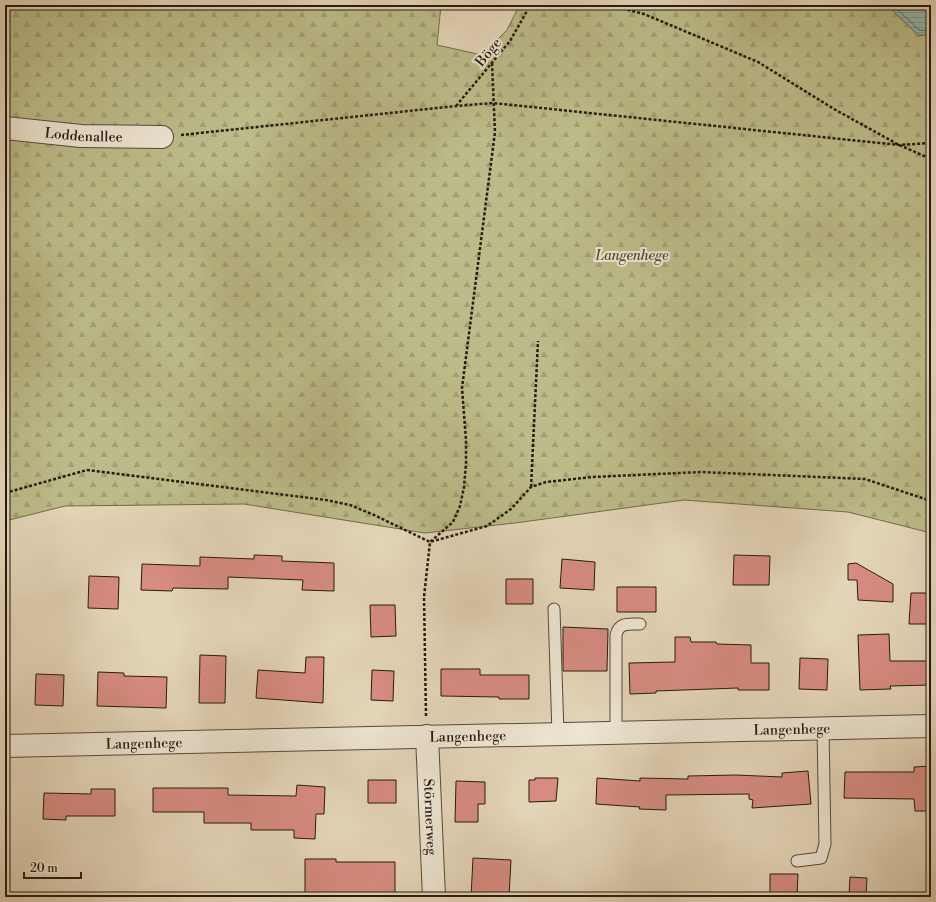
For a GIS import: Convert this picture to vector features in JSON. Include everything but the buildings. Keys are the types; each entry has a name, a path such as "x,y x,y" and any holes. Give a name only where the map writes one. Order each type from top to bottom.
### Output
{"street":[{"name":"Loddenallee","path":"5,128 81,136 162,137"},
{"name":"Langenhege","path":"5,746 931,726"},
{"name":"Störmerweg","path":"427,736 434,897"}],"lane":[{"path":"554,609 558,734"},
{"path":"616,732 616,635 618,628 625,624 640,624"},
{"path":"797,861 821,858 825,844 824,728"}],"path":[{"name":"Böge","path":"456,106 510,41 527,11 528,5"},
{"path":"608,5 644,14 758,62 834,109 899,145 931,159"},
{"path":"427,736 424,597 430,542 453,522 460,506 464,487 466,448 462,388 495,132 492,63"},
{"path":"162,137 493,103 899,145 931,143"},
{"path":"531,487 538,341"},
{"path":"5,493 87,470 326,500 350,506 374,515 430,542 487,526 511,509 531,487 546,482 593,477 701,472 865,479 931,501"}],"green space":[{"name":"Langenhege","path":"5,5 441,5 437,45 482,55 507,30 519,5 887,5 918,35 931,35 931,533 848,512 684,500 515,523 425,533 244,504 65,506 5,521 5,137 79,130 5,116"}],"water":[{"path":"887,5 930,5 931,35 918,35"}]}
